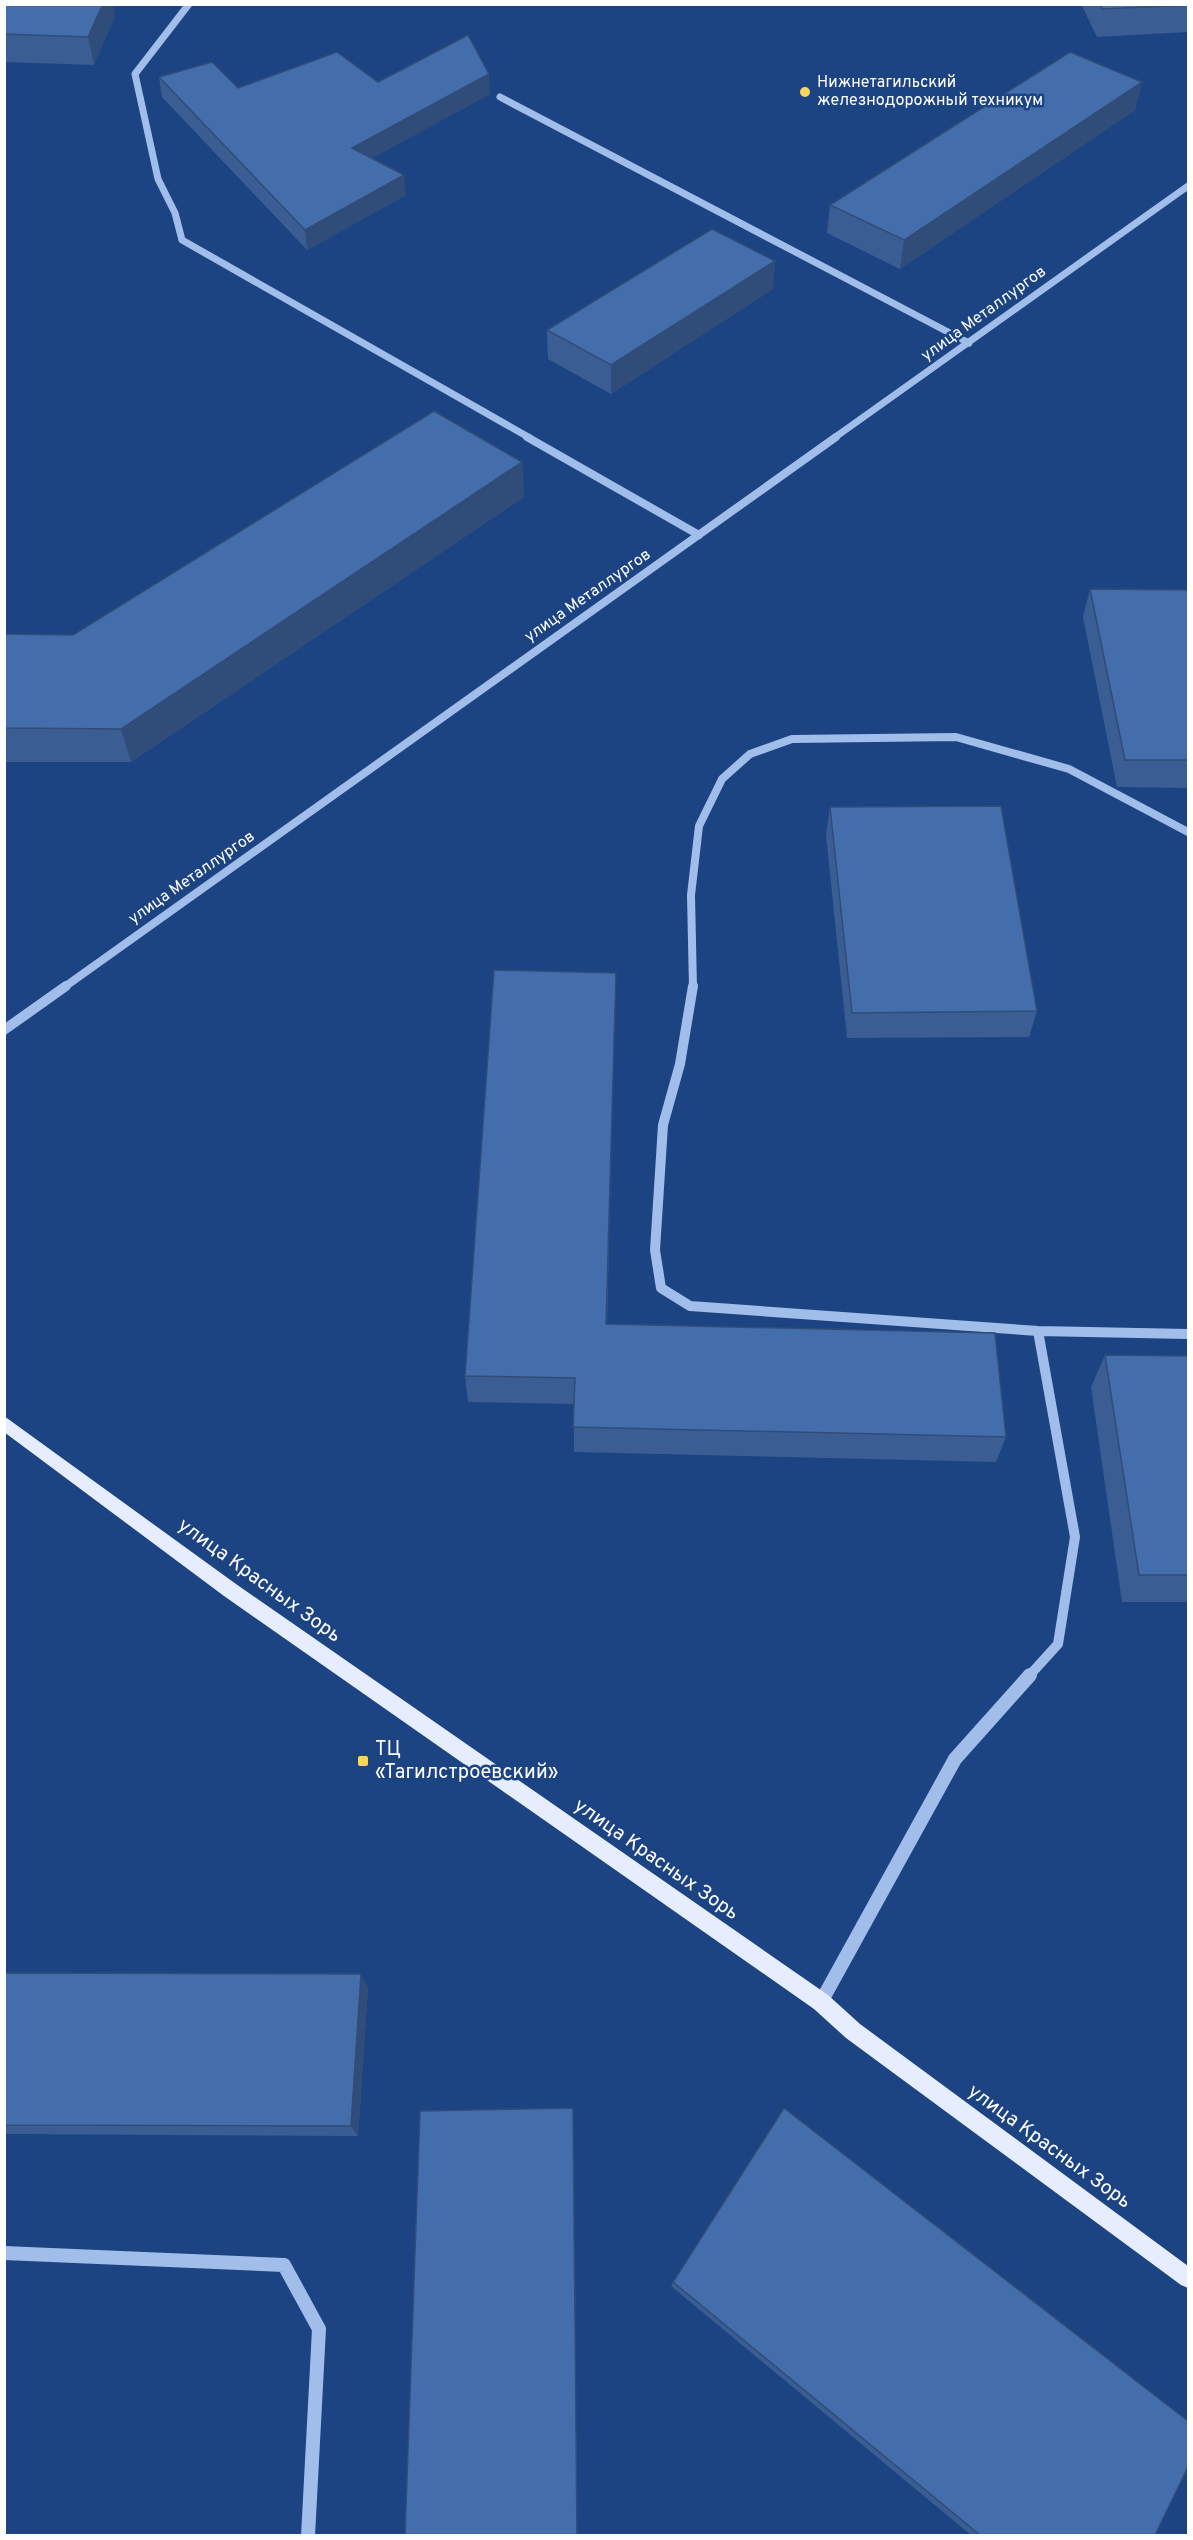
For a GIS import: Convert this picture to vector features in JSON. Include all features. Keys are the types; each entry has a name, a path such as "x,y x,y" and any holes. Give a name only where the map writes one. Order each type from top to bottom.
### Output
{"main road":[{"name":"улица Красных Зорь","path":"4,1423 230,1590 821,2002 853,2031 1188,2278"}],"street":[{"path":"189,4 135,74 158,179 175,213 182,240 699,535"},
{"path":"500,97 969,343"},
{"name":"улица Металлургов","path":"4,1030 1188,186"},
{"path":"1188,832 1069,769 956,737 792,738 750,754 722,779 699,826 691,895 694,983 681,1064 663,1125 655,1250 660,1288 690,1306 1038,1331 1188,1334"},
{"path":"821,2002 955,1759 1058,1644 1075,1536 1038,1331"},
{"path":"4,2253 284,2265 319,2329 308,2535"}],"building":[{"path":"4,4 103,4 88,37 4,34"},
{"path":"1100,4 1188,4 1188,5 1102,9"},
{"path":"468,35 489,74 352,148 404,175 305,230 159,77 212,62 238,88 337,52 378,82"},
{"path":"1070,52 1142,82 904,240 830,205"},
{"path":"712,229 775,261 611,365 547,330"},
{"path":"434,411 522,462 121,729 4,728 4,634 73,635"},
{"path":"1090,589 1188,590 1188,760 1125,760"},
{"path":"1001,806 1037,1011 852,1013 830,807"},
{"path":"494,970 616,973 606,1324 995,1333 1006,1437 573,1427 575,1378 465,1376"},
{"path":"1105,1355 1188,1356 1188,1575 1139,1575"},
{"path":"4,1973 361,1974 351,2126 4,2125"},
{"path":"573,2108 577,2535 405,2535 420,2111"},
{"path":"784,2108 1188,2421 1188,2467 1155,2535 980,2535 673,2282"}],"place":[{"name":"Нижнетагильский железнодорожный техникум","path":"805,92"},
{"name":"ТЦ «Тагилстроевский»","path":"363,1761"}]}
